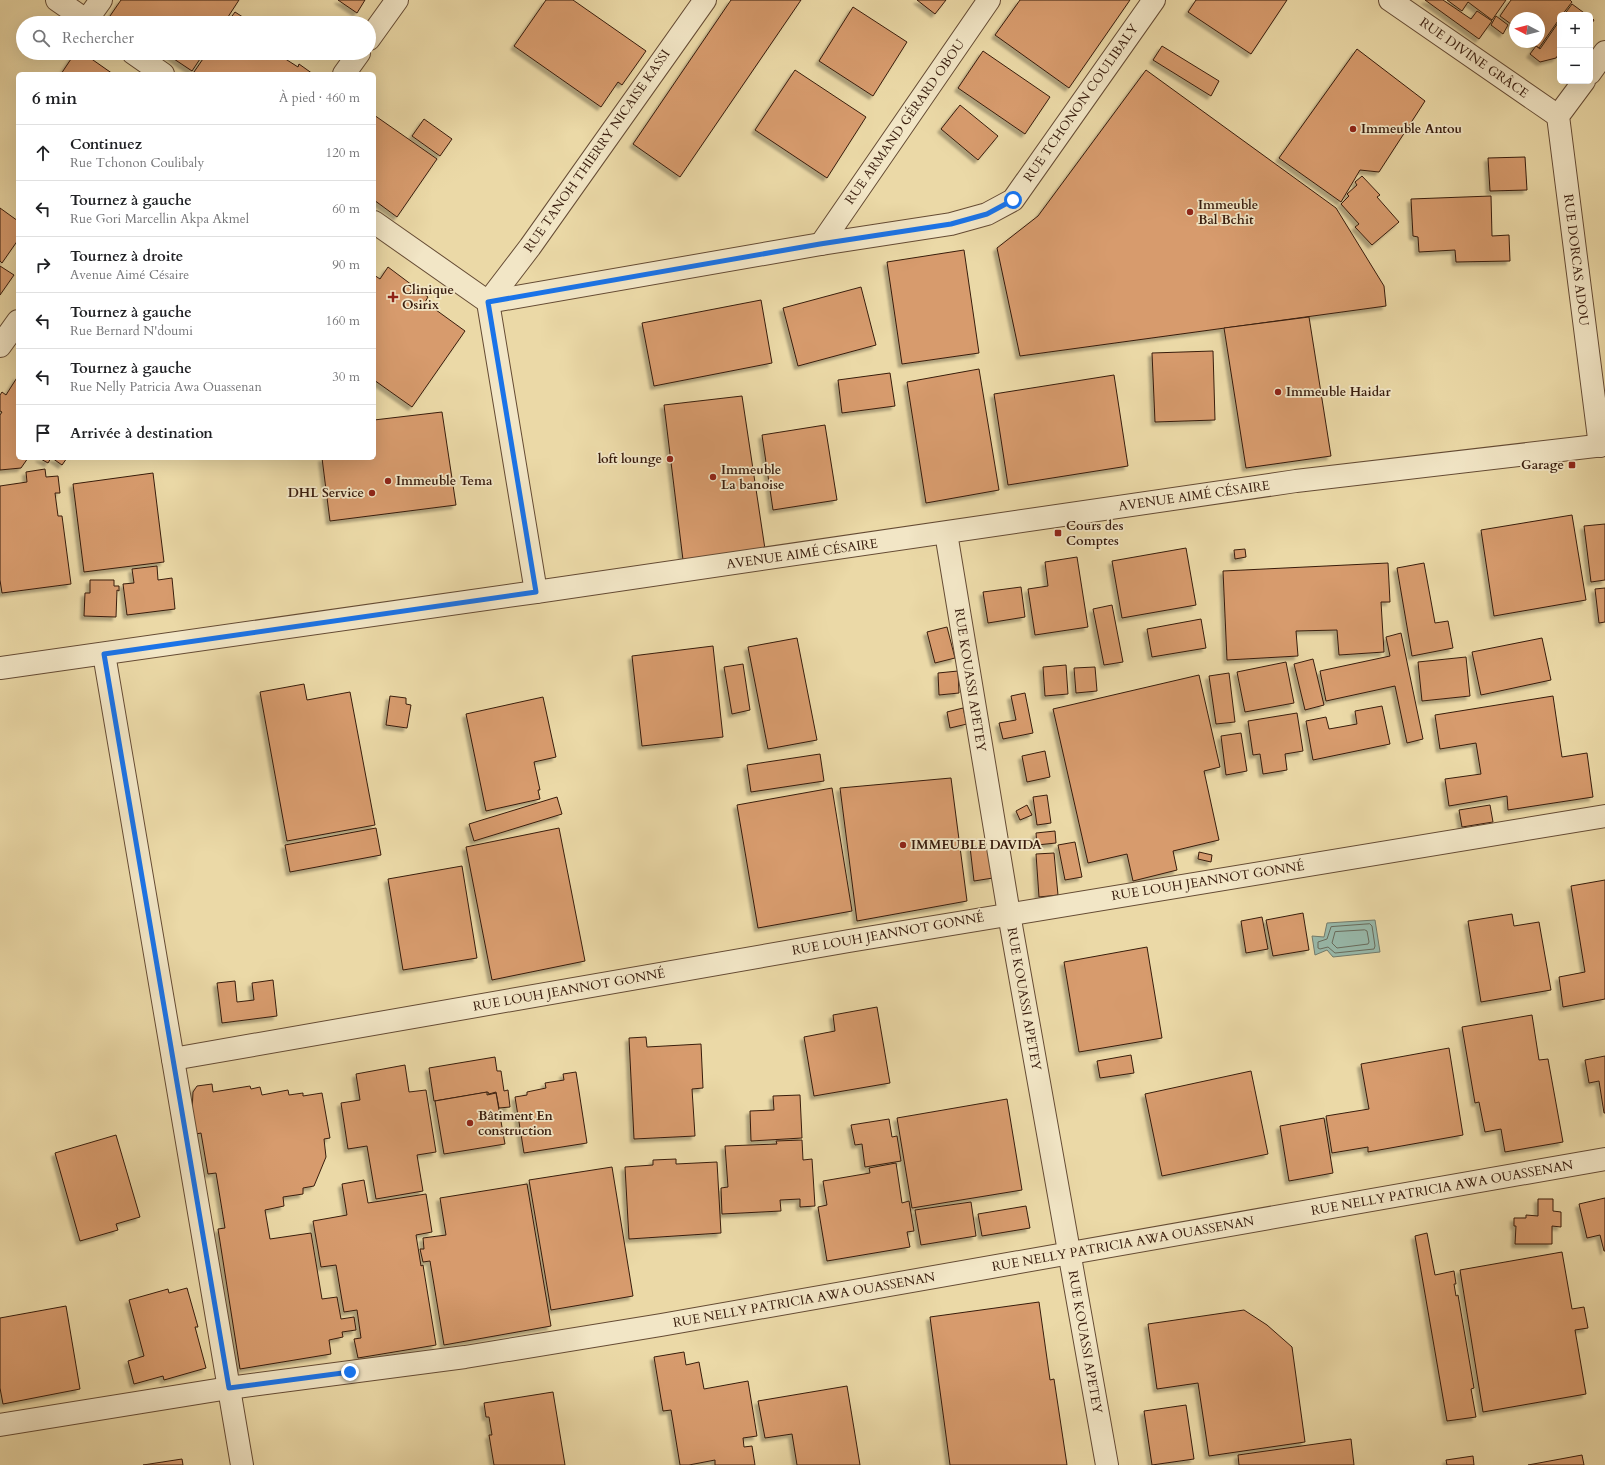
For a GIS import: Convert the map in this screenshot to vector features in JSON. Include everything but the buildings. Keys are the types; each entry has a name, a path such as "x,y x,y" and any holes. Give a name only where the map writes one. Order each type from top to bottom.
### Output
{"street":[{"path":"57,0 80,16"},
{"path":"92,16 101,0"},
{"path":"376,29 397,0"},
{"name":"RUE TANOH THIERRY NICAISE KASSI","path":"488,302 530,247 705,0"},
{"name":"RUE ARMAND GÉRARD OBOU","path":"820,244 989,0"},
{"name":"RUE TCHONON COULIBALY","path":"488,302 820,244 951,224 987,214 1013,200 1154,0"},
{"name":"RUE DIVINE GRÂCE","path":"1390,0 1558,116"},
{"path":"1593,69 1605,52"},
{"path":"143,60 160,72"},
{"path":"345,72 354,60"},
{"path":"1558,116 1582,84"},
{"name":"RUE DORCAS ADOU","path":"1558,116 1602,446"},
{"path":"376,223 488,302 536,592"},
{"path":"0,346 16,324"},
{"name":"AVENUE AIMÉ CÉSAIRE","path":"0,668 1296,482 1602,446"},
{"name":"RUE KOUASSI APETEY","path":"946,533 1009,914 1107,1465"},
{"path":"104,654 242,1465"},
{"name":"RUE LOUH JEANNOT GONNÉ","path":"173,1059 1009,914 1605,816"},
{"name":"RUE NELLY PATRICIA AWA OUASSENAN","path":"0,1425 229,1388 465,1358 661,1326 1605,1159"}],"water":[{"path":"1375,920 1380,952 1333,957 1327,950 1315,955 1312,936 1324,937 1327,923"}],"place":[{"name":"Immeuble Antou","path":"1353,129"},
{"name":"Immeuble Bal Bchit","path":"1190,212"},
{"name":"Clinique Osirix","path":"393,297"},
{"name":"Immeuble Haidar","path":"1278,392"},
{"name":"loft lounge","path":"670,459"},
{"name":"Garage","path":"1572,465"},
{"name":"Immeuble La banoise","path":"713,477"},
{"name":"Immeuble Tema","path":"388,481"},
{"name":"DHL Service","path":"372,493"},
{"name":"Cours des Comptes","path":"1058,533"},
{"name":"IMMEUBLE DAVIDA","path":"903,845"},
{"name":"Bâtiment En construction","path":"470,1123"}],"route":[{"path":"350,1372 229,1388 104,654 536,592 488,302 820,244 951,224 987,214 1013,200"}]}
